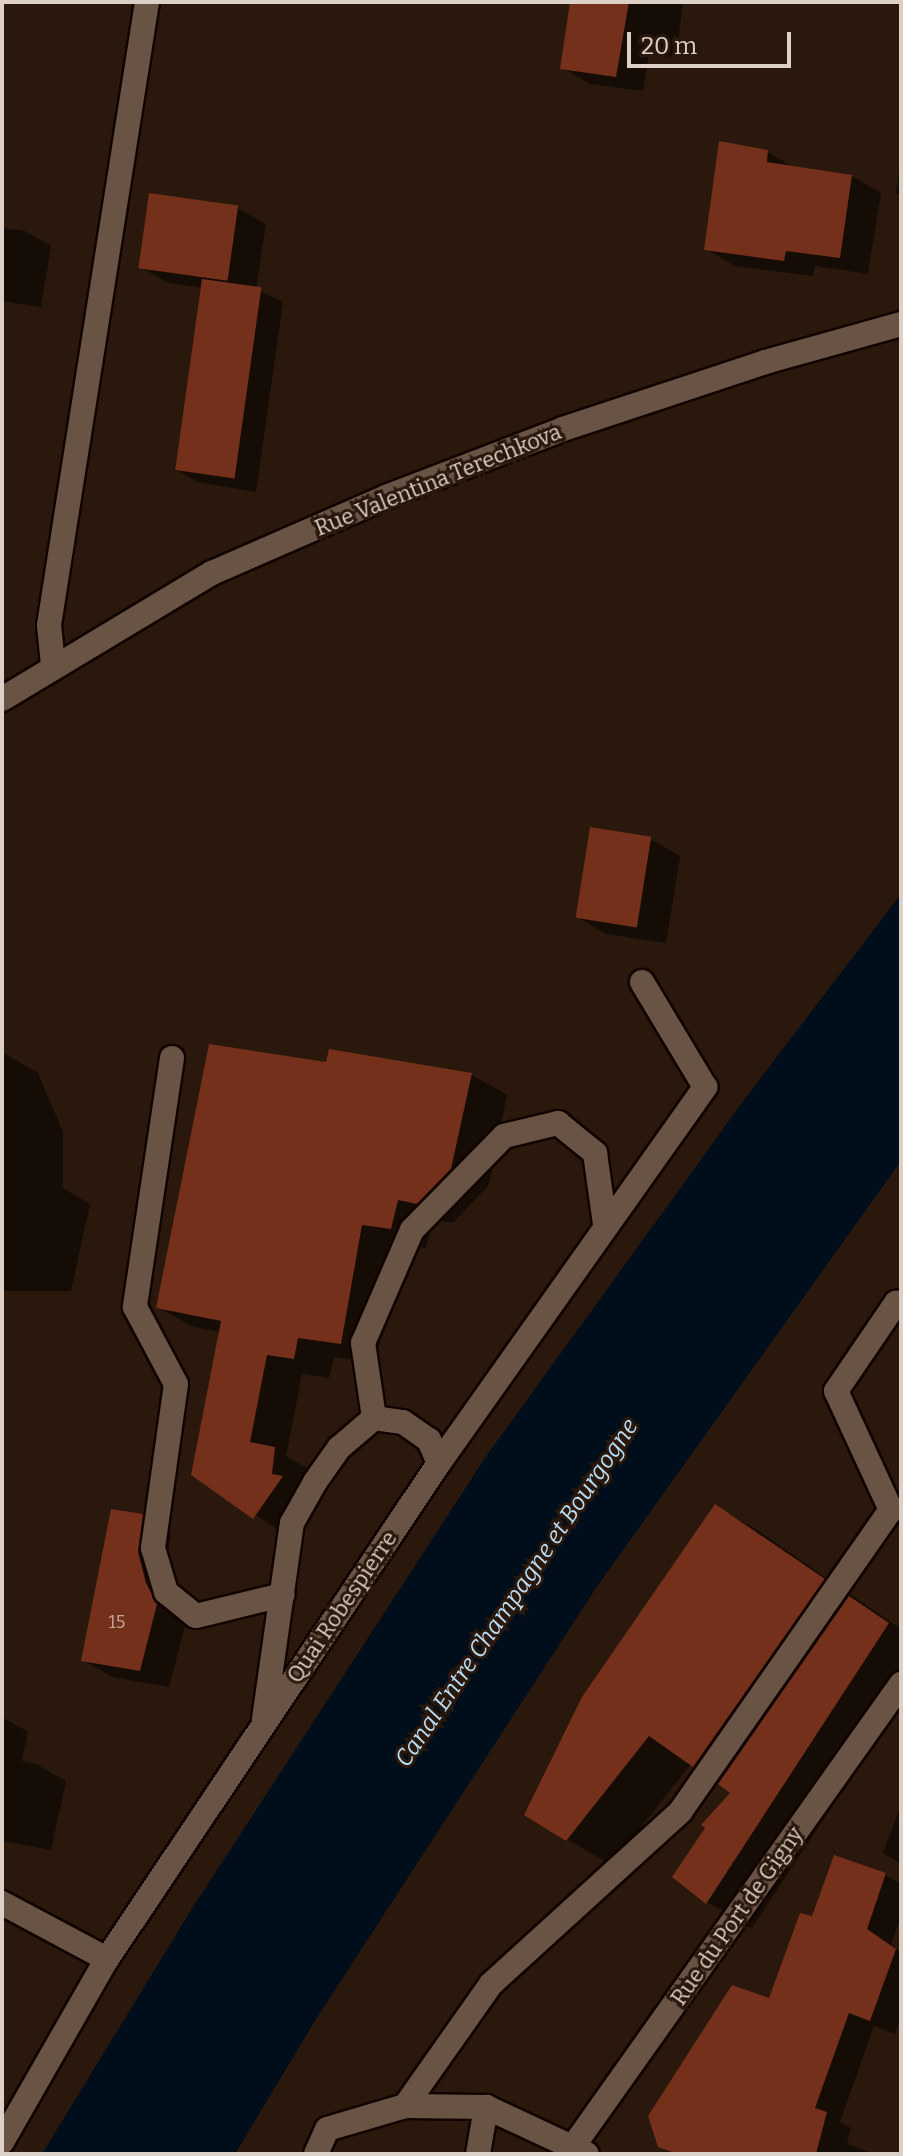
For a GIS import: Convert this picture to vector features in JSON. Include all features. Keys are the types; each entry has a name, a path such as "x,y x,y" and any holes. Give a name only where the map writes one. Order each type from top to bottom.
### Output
{"street":[{"path":"53,665 49,625 147,2"},
{"name":"Rue Valentina Terechkova","path":"2,699 53,665 212,573 386,497 563,429 765,362 901,324"},
{"name":"Quai Robespierre","path":"2,2142 107,1959 439,1463 605,1224 705,1087 642,982"},
{"path":"172,1058 135,1307 176,1384 153,1548 166,1592 196,1616 282,1595"},
{"path":"374,1418 363,1343 412,1230 504,1136 558,1123 595,1153 605,1224"},
{"path":"405,2106 491,1984 680,1812 891,1510 836,1391 896,1303 901,1304"},
{"path":"263,1726 292,1523 315,1482 339,1448 374,1418 403,1422 429,1440 439,1463"},
{"name":"Rue du Port de Gigny","path":"580,2151 901,1684"},
{"path":"2,1903 107,1959"},
{"path":"316,2154 327,2129 405,2106 486,2107 580,2151"},
{"path":"478,2154 486,2107"}],"water":[{"name":"Canal Entre Champagne et Bourgogne","path":"901,894 901,1161 596,1588 316,2019 235,2154 42,2154 193,1907 487,1455 747,1096"}],"building":[{"path":"570,2 629,2 616,77 560,69"},
{"path":"719,141 768,150 767,162 852,175 840,258 786,251 784,261 704,250"},
{"path":"149,193 238,206 228,281 138,268"},
{"path":"202,279 261,287 235,478 175,470"},
{"path":"590,827 651,837 637,928 576,918"},
{"path":"209,1044 326,1062 329,1049 472,1073 451,1169 417,1204 398,1200 391,1229 362,1225 341,1344 298,1338 294,1359 267,1355 250,1442 275,1447 272,1474 283,1476 253,1519 191,1475 221,1321 156,1308"},
{"path":"715,1504 825,1579 693,1767 649,1736 566,1841 524,1815 582,1697"},
{"path":"111,1509 143,1514 138,1552 146,1583 157,1604 140,1671 81,1661"},
{"path":"849,1596 889,1623 706,1904 672,1877 705,1828 701,1825 730,1793 718,1784"},
{"path":"834,1855 886,1873 867,1929 896,1949 870,2021 849,2013 815,2108 827,2112 816,2154 677,2154 658,2147 648,2116 732,1985 769,1998 800,1913 812,1916"}]}
